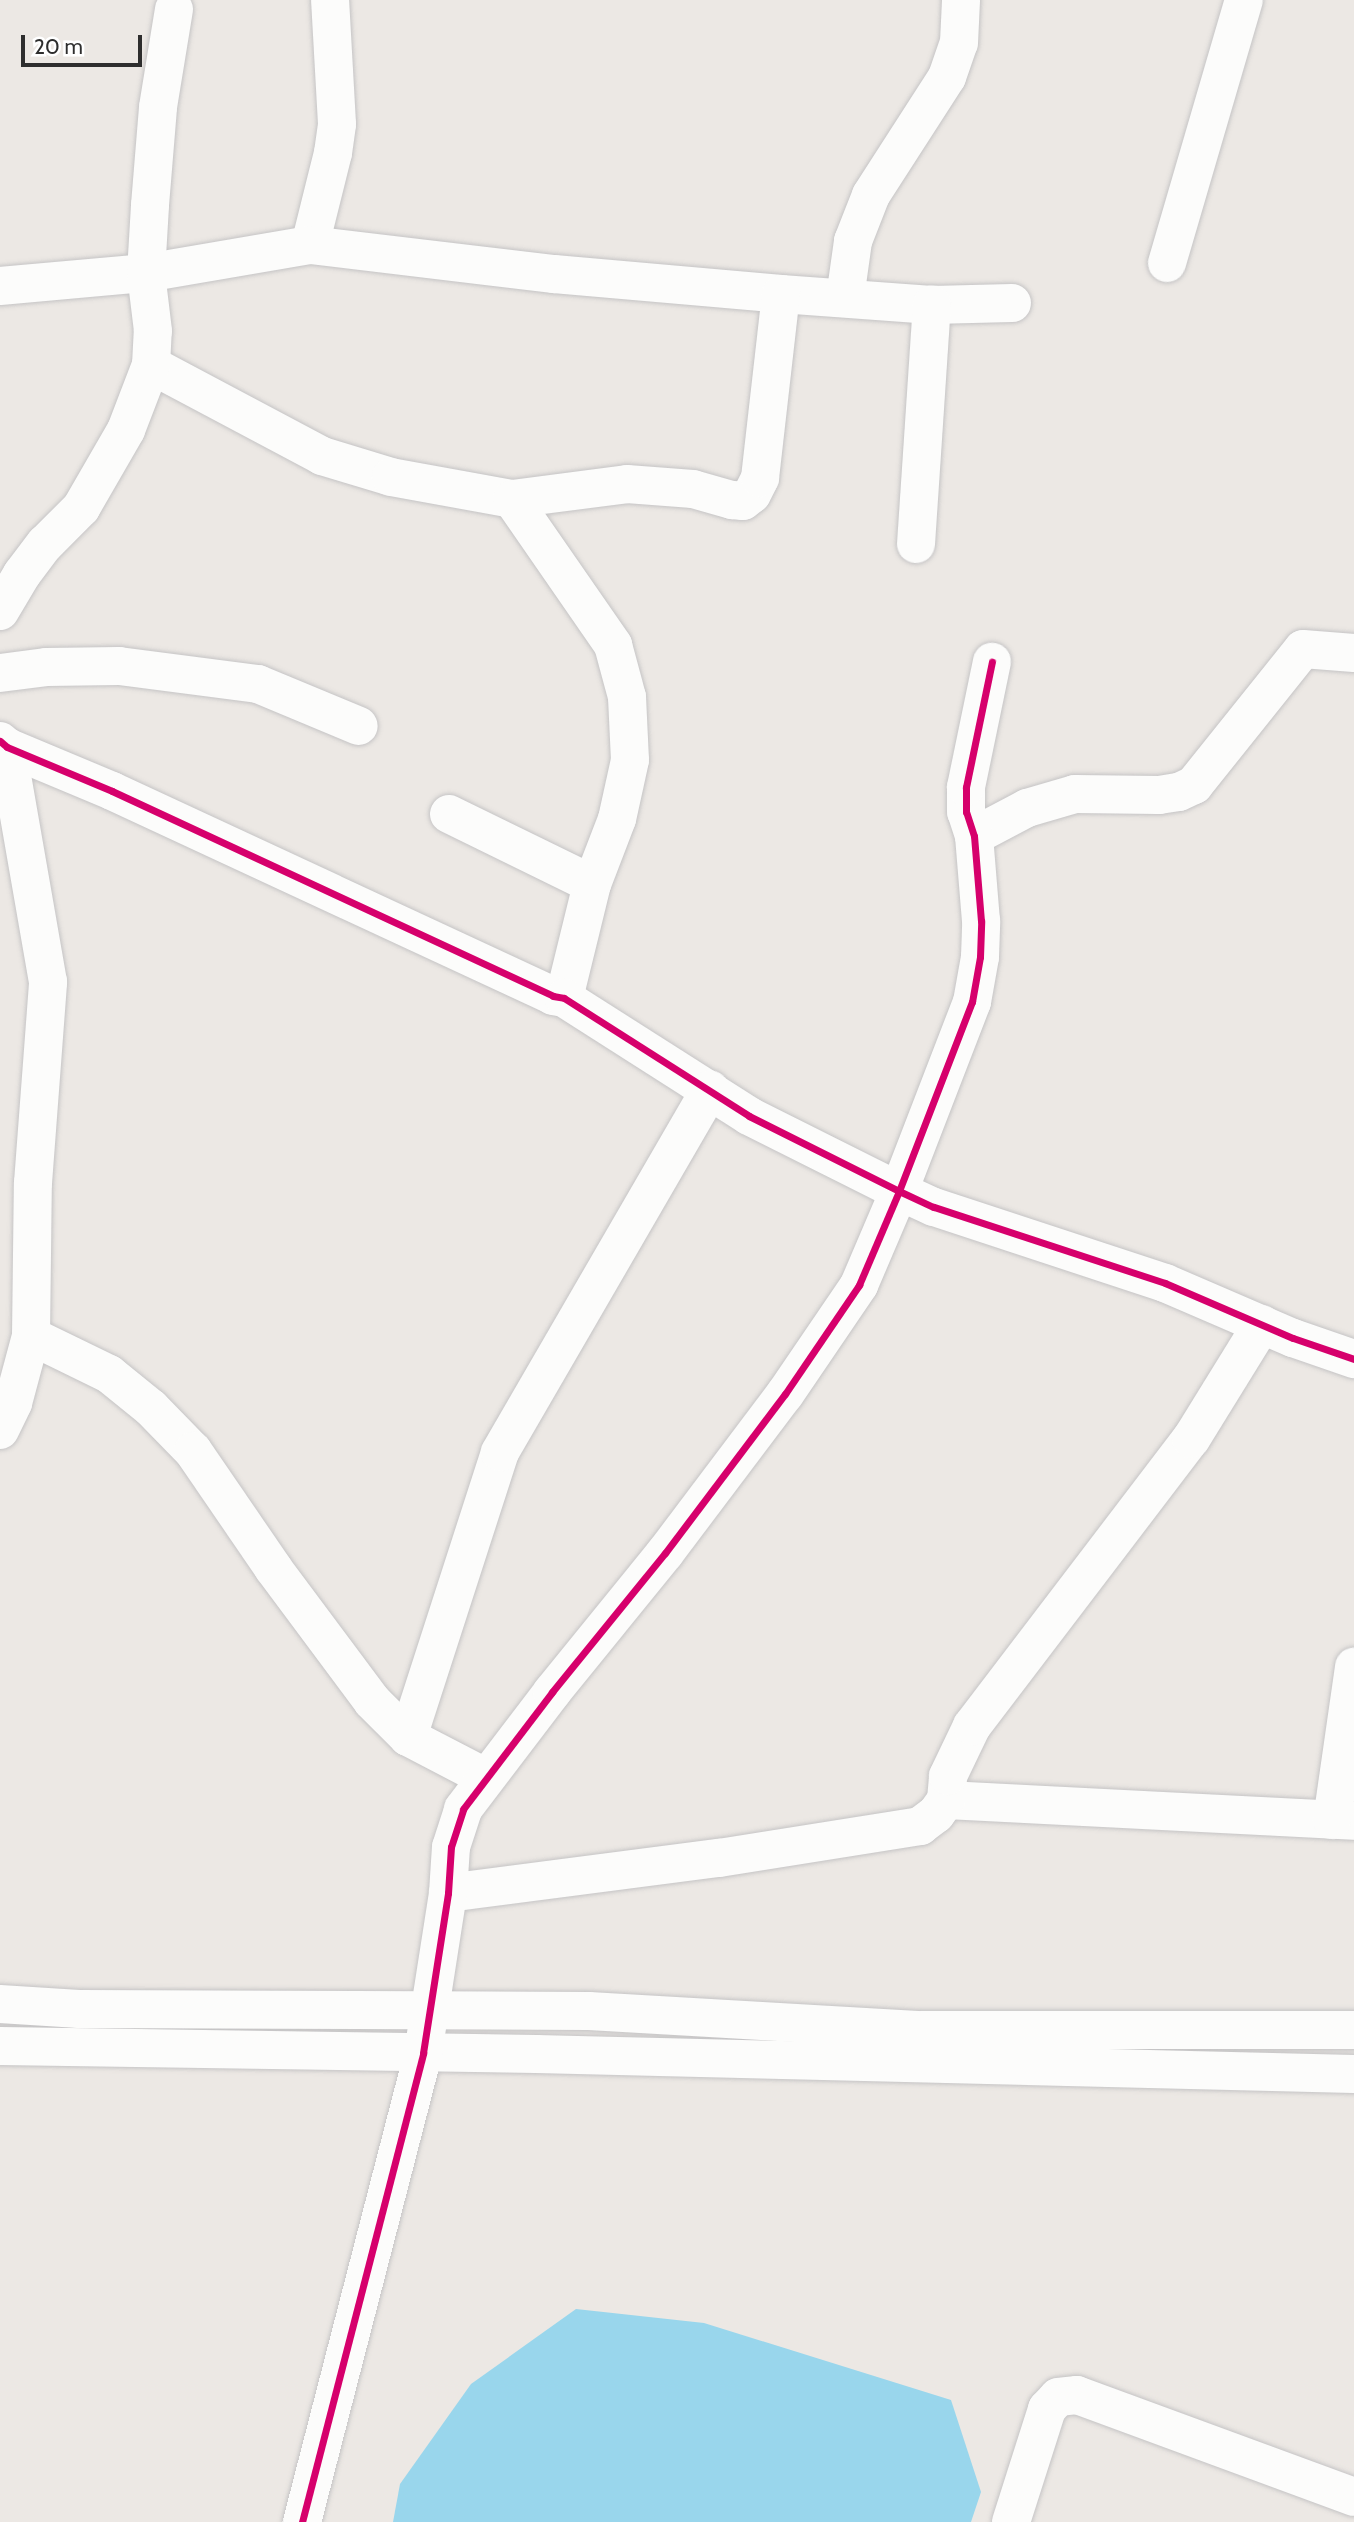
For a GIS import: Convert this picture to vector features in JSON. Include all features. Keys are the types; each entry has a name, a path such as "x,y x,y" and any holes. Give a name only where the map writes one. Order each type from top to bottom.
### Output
{"street":[{"path":"310,245 333,153 337,124 330,0"},
{"path":"845,298 853,241 871,195 947,77 959,43 961,0"},
{"path":"1167,263 1244,0"},
{"path":"0,611 22,574 45,544 81,508 126,430 152,365 153,331 146,273 158,107 174,9"},
{"path":"0,286 146,273 310,245 554,274 781,294 932,305 1012,303"},
{"path":"152,365 322,456 391,477 512,499 627,484 693,489 743,501 752,494 760,478 781,294"},
{"path":"916,544 932,305"},
{"path":"512,499 613,645 627,697 630,760 626,787 592,884 564,998"},
{"path":"974,836 1027,808 1075,794 1160,795 1179,792 1194,785 1303,649 1354,653"},
{"path":"302,2522 424,2053 448,1893 451,1847 463,1809 485,1777 666,1553 785,1394 859,1285 900,1191 972,1002 980,957 981,921 974,836 966,811 966,787 992,662"},
{"path":"0,673 46,667 119,666 258,684 359,726"},
{"path":"4,744 112,791 552,996 564,998 749,1116 900,1191 934,1206 1165,1283 1354,1359"},
{"path":"0,1430 13,1403 31,1336 33,1183 48,982 4,744"},
{"path":"449,814 592,884"},
{"path":"408,1737 500,1452 710,1090"},
{"path":"448,1893 719,1858 920,1826 936,1814 946,1800 948,1776 972,1726 1191,1439 1262,1324"},
{"path":"31,1336 109,1374 151,1408 193,1451 273,1568 373,1700 408,1737 485,1777"},
{"path":"946,1800 1343,1820 1354,1667"},
{"path":"0,2004 79,2009 589,2011 921,2030 1354,2030"},
{"path":"0,2046 1354,2074"},
{"path":"1011,2522 1047,2409 1058,2397 1077,2395 1354,2497"}],"water":[{"path":"576,2309 704,2323 951,2400 981,2492 971,2522 393,2522 400,2484 471,2384"}],"cycle path":[{"path":"302,2522 423,2053 448,1893 451,1847 463,1809 552,1692 665,1553 785,1394 859,1285 899,1191 972,1002 980,957 981,921 974,836 966,812 966,787 992,662"},
{"path":"0,741 7,747 112,791 553,996 564,998 749,1116 934,1207 1165,1283 1293,1338 1354,1359"}]}
